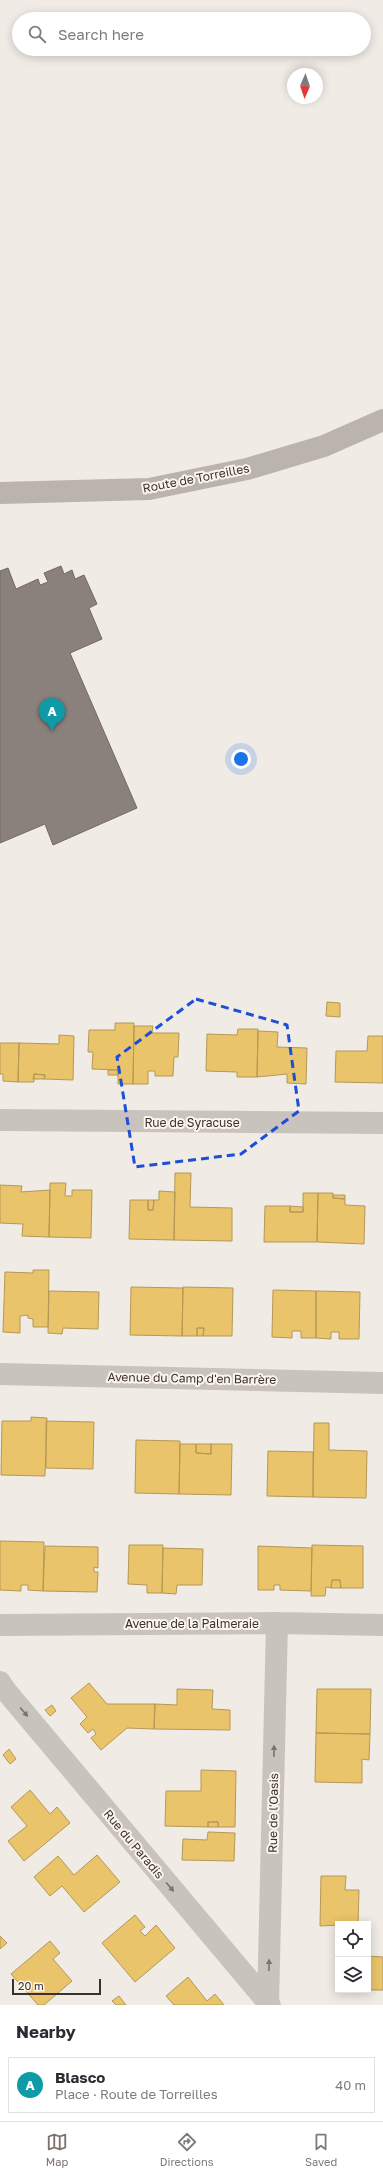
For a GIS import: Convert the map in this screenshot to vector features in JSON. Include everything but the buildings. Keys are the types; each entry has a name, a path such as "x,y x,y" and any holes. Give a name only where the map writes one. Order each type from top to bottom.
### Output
{"main road":[{"name":"Route de Torreilles","path":"0,492 149,489 247,469 317,448 383,420"}],"street":[{"name":"Rue de Syracuse","path":"0,1120 383,1123"},
{"name":"Avenue du Camp d'en Barrère","path":"0,1374 383,1383"},
{"name":"Avenue de la Palmeraie","path":"0,1625 277,1622 383,1625"},
{"name":"Rue de l'Oasis","path":"269,2004 277,1622"},
{"name":"Rue du Paradis","path":"0,1682 269,2004"}],"highlighted area":[{"path":"196,999 287,1025 299,1111 241,1154 135,1167 117,1057"}],"place":[{"name":"Blasco","path":"52,731"}]}
